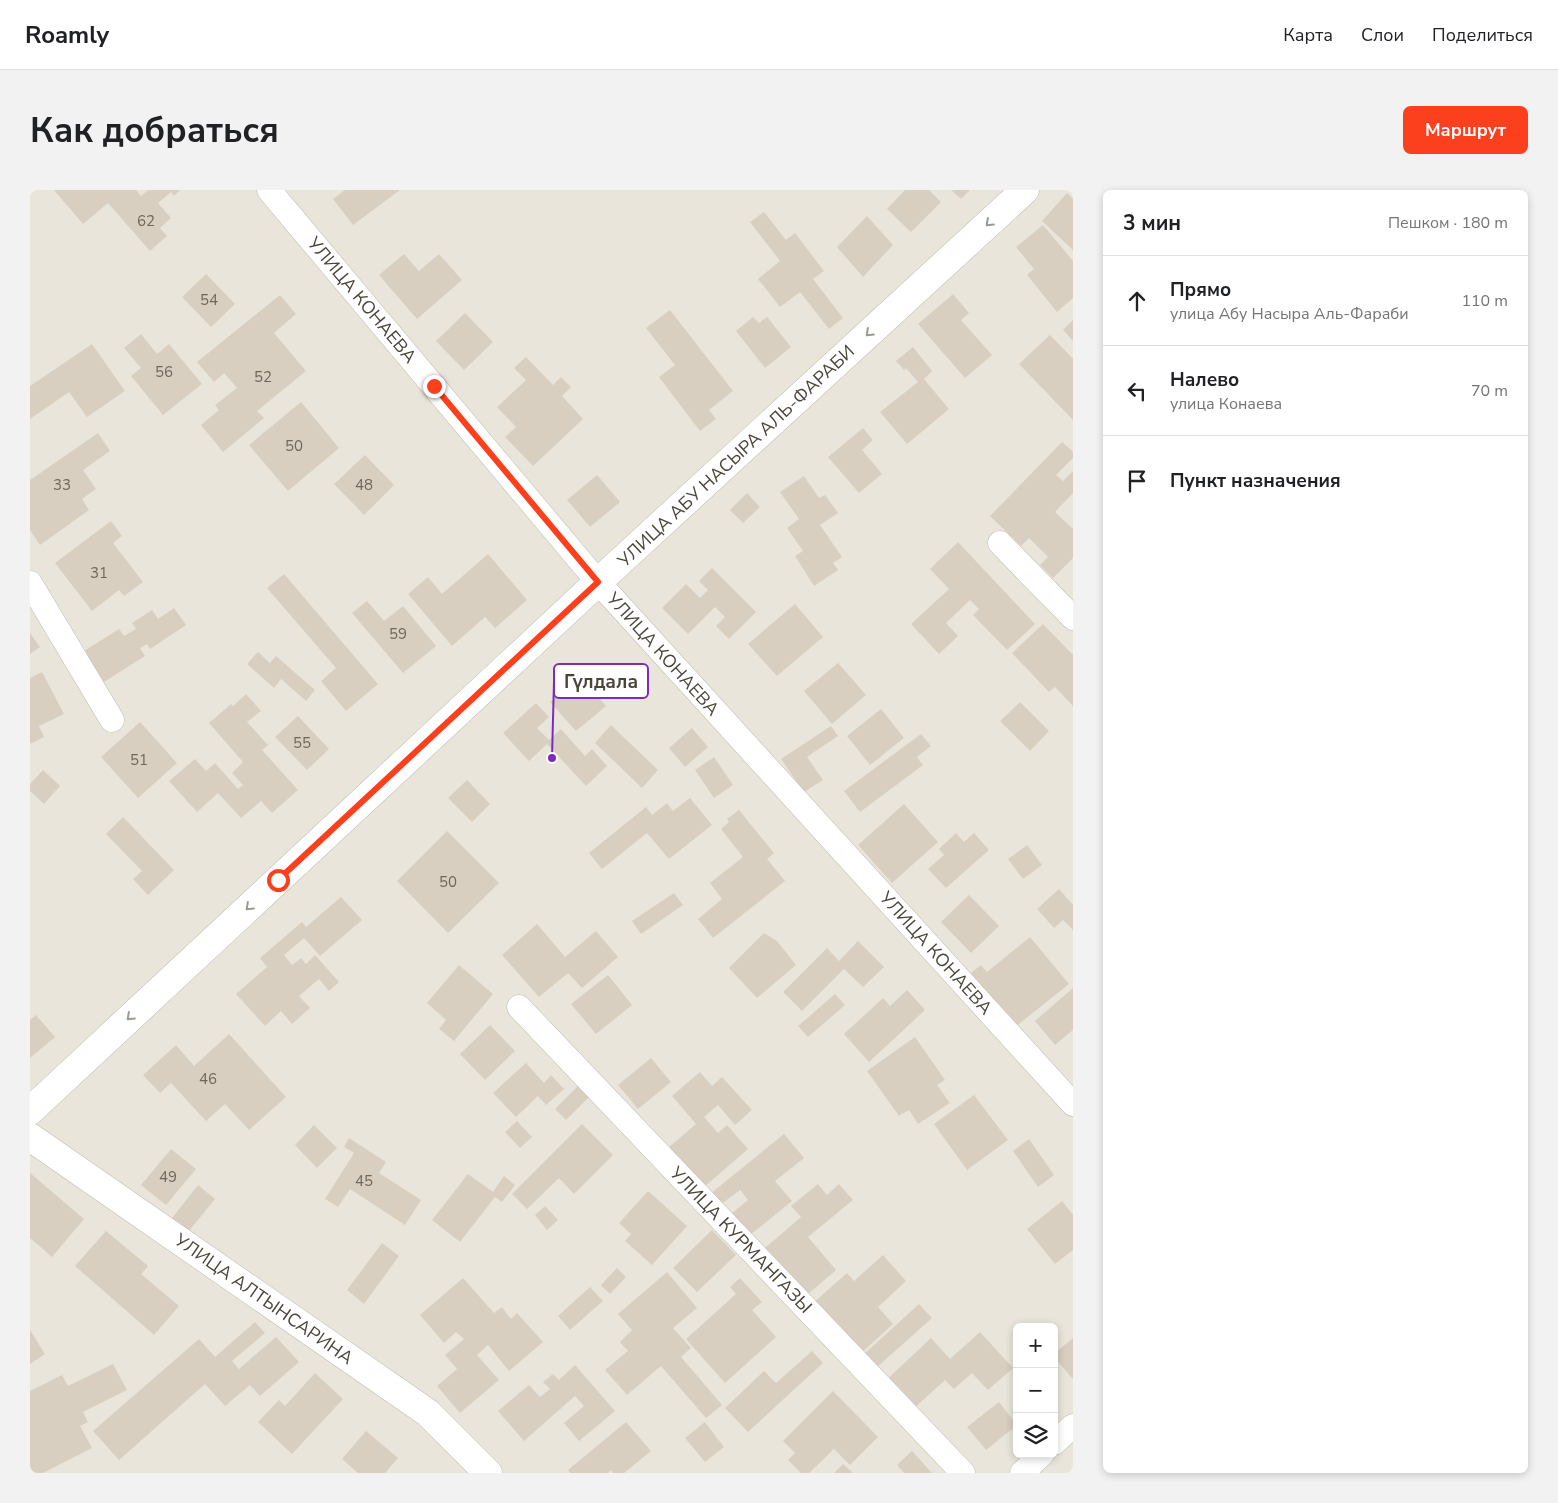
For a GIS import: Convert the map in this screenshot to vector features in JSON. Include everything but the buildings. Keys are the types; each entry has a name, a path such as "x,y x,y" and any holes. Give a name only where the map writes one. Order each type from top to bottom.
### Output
{"street":[{"name":"УЛИЦА КОНАЕВА","path":"269,190 598,582 1073,1104"},
{"name":"УЛИЦА АБУ НАСЫРА АЛЬ-ФАРАБИ","path":"30,1111 598,582 1025,190"},
{"path":"1000,543 1073,618"},
{"path":"30,583 112,720"},
{"name":"УЛИЦА КУРМАНГАЗЫ","path":"519,1008 963,1473"},
{"name":"УЛИЦА АЛТЫНСАРИНА","path":"30,1137 428,1413 488,1473"},
{"path":"1058,1439 1073,1426"},
{"path":"1022,1473 1038,1458"}],"shaded area":[{"path":"30,190 1073,190 1073,1473 30,1473"}],"place":[{"name":"Гүлдала","path":"552,758"}],"route":[{"path":"278,880 598,582 434,386"}]}
